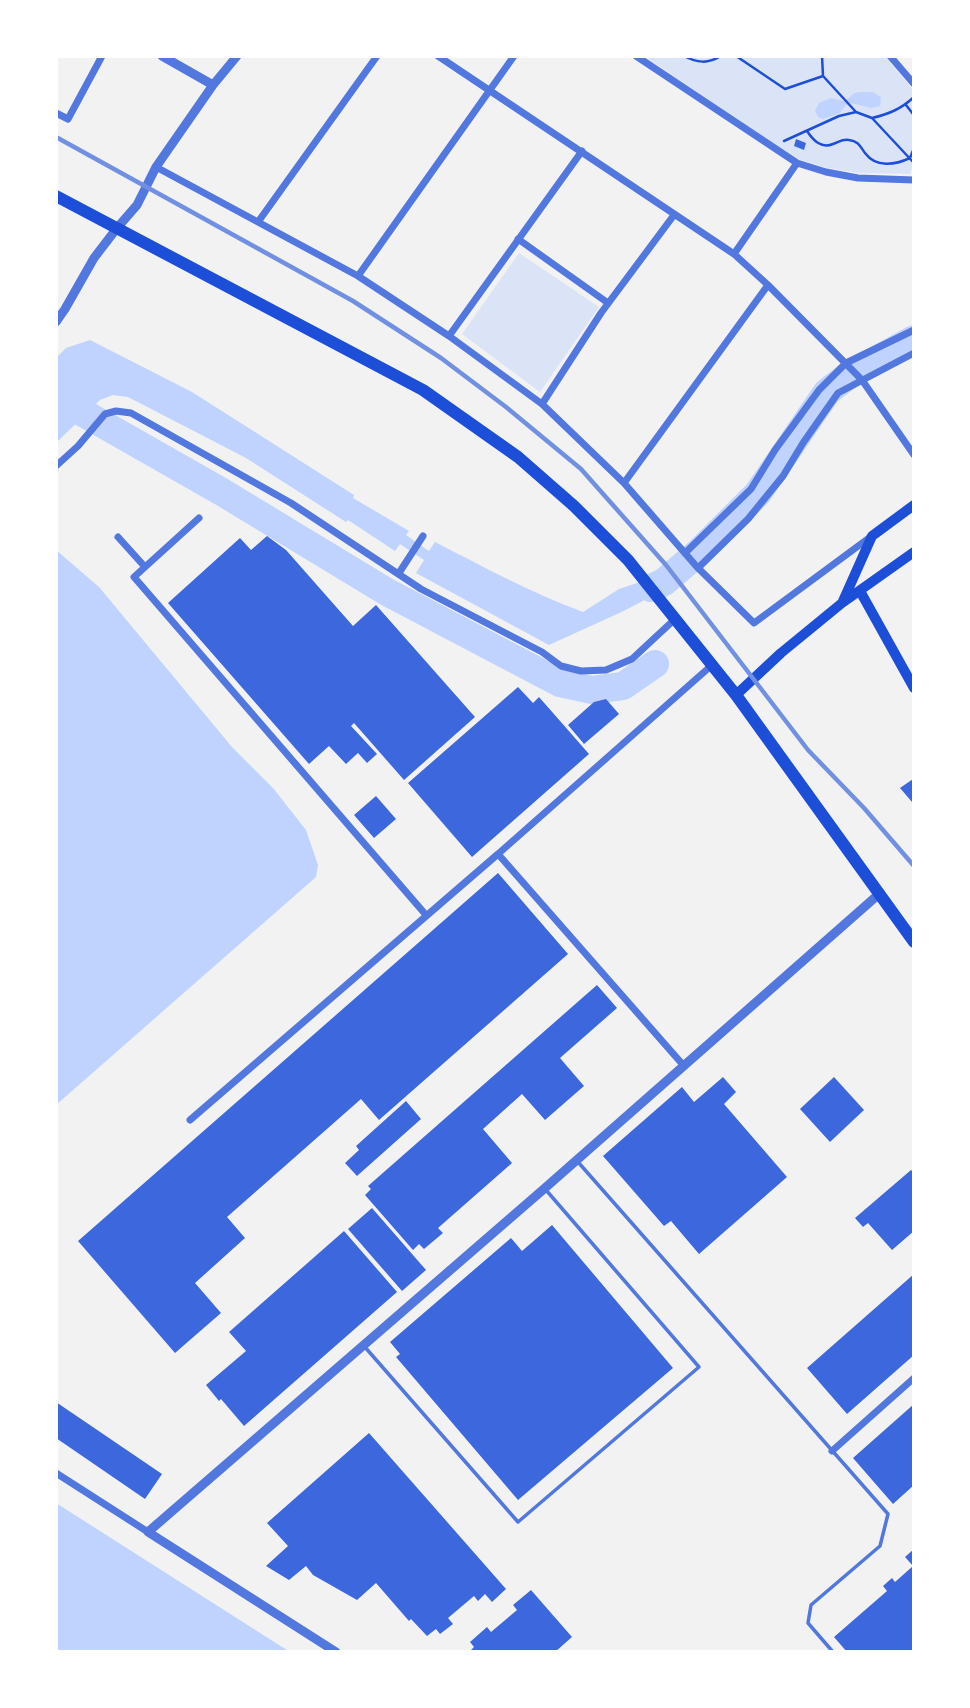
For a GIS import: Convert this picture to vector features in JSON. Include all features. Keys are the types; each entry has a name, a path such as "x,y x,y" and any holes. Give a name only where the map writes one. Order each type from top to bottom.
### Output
{"main road":[{"path":"56,196 424,390 518,457 574,506 628,560 736,695 914,942"},
{"path":"842,603 872,536 914,505"},
{"path":"736,695 781,653 842,603 914,552"},
{"path":"860,591 914,688"}],"street":[{"path":"56,113 68,119 102,56"},
{"path":"162,56 213,85"},
{"path":"56,322 94,258 137,205 156,167 213,85 237,56"},
{"path":"258,222 377,56"},
{"path":"438,56 734,254 862,380 914,455"},
{"path":"358,276 514,56"},
{"path":"636,56 797,163 858,178 914,180"},
{"path":"890,56 914,84"},
{"path":"449,336 582,152"},
{"path":"734,254 797,163"},
{"path":"156,167 358,276 449,336 542,404 624,483 698,568 754,623 872,536"},
{"path":"542,404 608,303 674,215"},
{"path":"518,239 608,303"},
{"path":"624,483 768,285"},
{"path":"685,553 751,489 775,450 819,390 847,364 914,330"},
{"path":"698,568 748,519 783,476 838,393 914,353"},
{"path":"56,466 78,446 105,414 116,411 131,413 291,503 421,589 542,652 561,666 580,671 606,670 632,659 675,619"},
{"path":"199,518 134,577 426,915"},
{"path":"399,572 423,536"},
{"path":"118,537 145,567"},
{"path":"190,1121 498,855 712,665"},
{"path":"498,855 684,1066"},
{"path":"148,1531 545,1188 879,894"},
{"path":"832,1451 914,1378"},
{"path":"56,1473 335,1652"}],"lane":[{"path":"577,1160 888,1514 880,1546 811,1605 808,1623 833,1652"},
{"path":"363,1345 518,1522 699,1367 545,1188"}],"path":[{"path":"684,56 699,62 715,60 721,56"},
{"path":"736,56 785,89 822,76"},
{"path":"822,56 822,76 856,112 872,118 914,163"},
{"path":"872,118 892,113 914,97"},
{"path":"906,105 914,118"},
{"path":"772,147 839,116 856,112"},
{"path":"807,131 813,141 822,145 850,140 861,145 874,161 885,164 910,158 914,148"},
{"path":"838,135 841,140"}],"shaded area":[{"path":"644,56 885,56 914,91 914,160 910,174 858,173 800,160"},
{"path":"519,253 599,307 540,392 462,334"}],"water":[{"path":"873,92 881,97 880,106 871,108 851,103 840,113 823,119 818,117 815,111 819,103 831,98 843,101 854,93"},
{"path":"90,340 192,392 354,495 353,498 409,531 406,535 429,551 435,542 564,605 583,612 619,589 658,576 678,564 686,574 637,604 549,645 416,573 424,560 400,544 395,551 246,458 128,397 113,395 100,400 56,443 56,358 66,348"},
{"path":"56,550 99,587 232,747 273,788 306,830 318,865 316,877 56,1105"},
{"path":"56,1503 290,1652 56,1652"}],"building":[{"path":"796,139 806,143 804,150 794,146"},
{"path":"267,536 286,550 353,626 376,605 475,717 404,780 354,723 351,726 377,754 367,763 358,753 346,764 329,746 309,764 168,603 240,538 251,550"},
{"path":"518,687 533,703 539,697 589,754 472,857 408,783"},
{"path":"606,699 619,714 584,744 568,725 594,702"},
{"path":"913,779 914,801 912,802 900,788"},
{"path":"376,796 396,819 374,838 354,815"},
{"path":"498,873 568,954 379,1120 361,1099 227,1217 245,1238 195,1283 221,1313 175,1353 78,1241"},
{"path":"597,985 617,1008 560,1058 584,1086 545,1120 522,1094 483,1129 512,1163 438,1228 443,1233 424,1249 419,1244 413,1250 365,1195 371,1189 368,1186"},
{"path":"723,1077 736,1092 724,1104 787,1177 699,1254 671,1221 664,1226 603,1156 682,1087 694,1102"},
{"path":"834,1077 864,1110 830,1142 800,1109"},
{"path":"406,1101 421,1119 357,1176 345,1163 359,1150 356,1146"},
{"path":"911,1170 914,1173 914,1231 892,1250 868,1223 863,1227 855,1218"},
{"path":"372,1208 426,1270 402,1291 348,1229"},
{"path":"552,1225 673,1368 518,1500 396,1357 400,1354 390,1342 511,1238 522,1251"},
{"path":"344,1231 397,1292 244,1426 206,1385 246,1351 229,1332"},
{"path":"914,1274 914,1355 847,1414 807,1368"},
{"path":"56,1402 162,1474 145,1499 56,1438"},
{"path":"914,1404 914,1485 893,1504 853,1458"},
{"path":"369,1433 506,1589 492,1602 485,1594 478,1601 474,1596 448,1618 453,1624 440,1634 436,1629 427,1636 411,1619 409,1621 376,1583 357,1600 313,1575 306,1566 289,1580 266,1566 288,1546 267,1523"},
{"path":"914,1549 914,1652 847,1652 834,1637 887,1591 883,1586 892,1578 895,1582 913,1566 905,1557"},
{"path":"531,1590 572,1637 555,1652 469,1652 474,1647 470,1642 487,1627 491,1632 517,1610 513,1605"}],"waterway":[{"path":"651,588 664,582 699,552 758,493 827,392 849,375 914,339"},
{"path":"57,398 222,492 387,592 560,683 592,690 623,686 655,664"}],"railway":[{"path":"56,137 353,301 441,358 581,469 666,565 808,750 864,808 914,866"}]}
